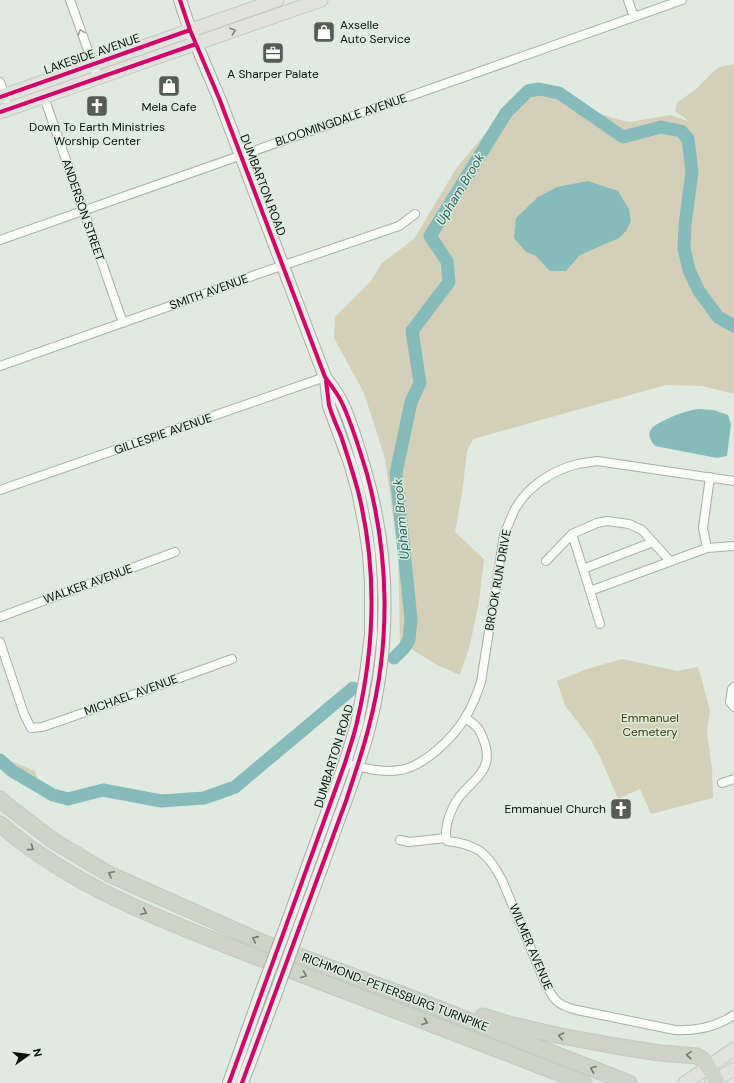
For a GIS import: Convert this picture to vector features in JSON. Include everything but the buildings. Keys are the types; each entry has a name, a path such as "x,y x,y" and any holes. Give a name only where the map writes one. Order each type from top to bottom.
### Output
{"highway":[{"name":"RICHMOND-PETERSBURG TURNPIKE","path":"0,799 54,841 109,874 264,943 409,997 629,1083"},
{"name":"RICHMOND-PETERSBURG TURNPIKE","path":"0,824 33,850 83,881 115,899 166,922 584,1083"},
{"path":"409,997 458,1007 492,1019 556,1035 655,1053 697,1056 701,1058 708,1067 717,1082"}],"main road":[{"name":"DUMBARTON ROAD","path":"180,0 190,30 219,98 325,377 330,406 358,491 369,553 371,582 369,659 357,724 346,763 229,1083"},
{"name":"LAKESIDE AVENUE","path":"2,96 277,0"},
{"name":"LAKESIDE AVENUE","path":"5,111 196,44 303,3 321,0"},
{"name":"DUMBARTON ROAD","path":"242,1083 358,766 375,702 385,622 383,570 379,530 365,466 342,401 325,377"},
{"path":"688,1081 734,1049"},
{"path":"717,1082 734,1070"}],"street":[{"path":"70,0 98,78"},
{"path":"628,0 634,17"},
{"name":"BLOOMINGDALE AVENUE","path":"0,240 682,0"},
{"path":"0,82 5,111"},
{"name":"ANDERSON STREET","path":"44,97 123,323"},
{"name":"SMITH AVENUE","path":"0,366 399,226 415,214"},
{"name":"GILLESPIE AVENUE","path":"0,490 325,377"},
{"name":"BROOK RUN DRIVE","path":"465,718 475,698 480,682 504,535 515,509 534,486 554,473 568,467 597,461 734,481"},
{"path":"707,548 703,528 710,477"},
{"path":"546,561 572,534 597,523 607,521 629,524 642,530 670,561"},
{"path":"572,534 600,624"},
{"path":"583,569 654,542"},
{"path":"590,591 707,548 734,546"},
{"name":"WALKER AVENUE","path":"0,616 175,552"},
{"name":"MICHAEL AVENUE","path":"0,642 30,728 42,727 64,720 232,660"},
{"path":"734,687 732,689 730,702 734,707"},
{"path":"346,763 370,769 394,771 408,769 428,757 452,735 465,718 480,729 487,755 483,772 457,800 446,830 446,838"},
{"path":"722,783 734,779"},
{"name":"WILMER AVENUE","path":"400,840 409,842 446,838 447,841 471,845 490,858 502,880 546,985 556,1001 561,1004 577,1010 675,1030 699,1029 716,1025 734,1015"}],"green space":[{"path":"734,64 734,394 702,386 666,385 473,439 467,451 462,493 455,532 484,559 479,602 470,645 460,675 437,665 400,642 398,552 385,459 364,393 334,338 335,317 371,281 382,263 414,239 457,167 526,85 546,84 600,114 620,120 630,122 670,115 688,121 675,111 677,103 697,88 719,67"},
{"name":"Emmanuel Cemetery","path":"622,659 677,671 698,667 710,710 707,732 712,768 713,798 651,814 640,789 618,799 591,740 565,706 557,681 587,669"},
{"path":"0,755 8,760 35,771 40,785 23,779 13,772 0,760"}],"water":[{"path":"588,181 618,191 629,209 631,221 626,231 619,238 580,255 566,271 550,271 536,256 526,252 514,238 516,218 538,197 557,187"},
{"path":"698,409 714,410 728,415 731,424 727,456 717,458 655,446 651,441 650,432 654,426 678,414"}],"waterway":[{"name":"Upham Brook","path":"394,658 404,648 409,640 411,619 396,473 411,402 420,383 412,331 449,282 447,261 430,236 506,113 528,91 539,89 559,93 623,137 661,127 681,131 688,139 692,171 685,225 684,248 689,270 699,291 718,317 734,326"},
{"name":"Upham Brook","path":"0,760 12,771 53,795 68,799 103,790 161,801 204,798 235,787 353,688"}],"cycle path":[{"path":"180,0 190,30 219,98 325,377 346,411 367,474 380,536 383,568 384,631 381,663 367,735 346,801 242,1083"},
{"path":"0,97 190,30"},
{"path":"0,112 196,44"},
{"path":"229,1083 345,763 357,722 367,665 370,636 371,577 364,520 358,491 350,464 329,405 326,381"}],"place":[{"name":"Axselle Auto Service","path":"324,32"},
{"name":"A Sharper Palate","path":"273,53"},
{"name":"Mela Cafe","path":"169,86"},
{"name":"Down To Earth Ministries Worship Center","path":"97,106"},
{"name":"Emmanuel Church","path":"621,809"}]}
